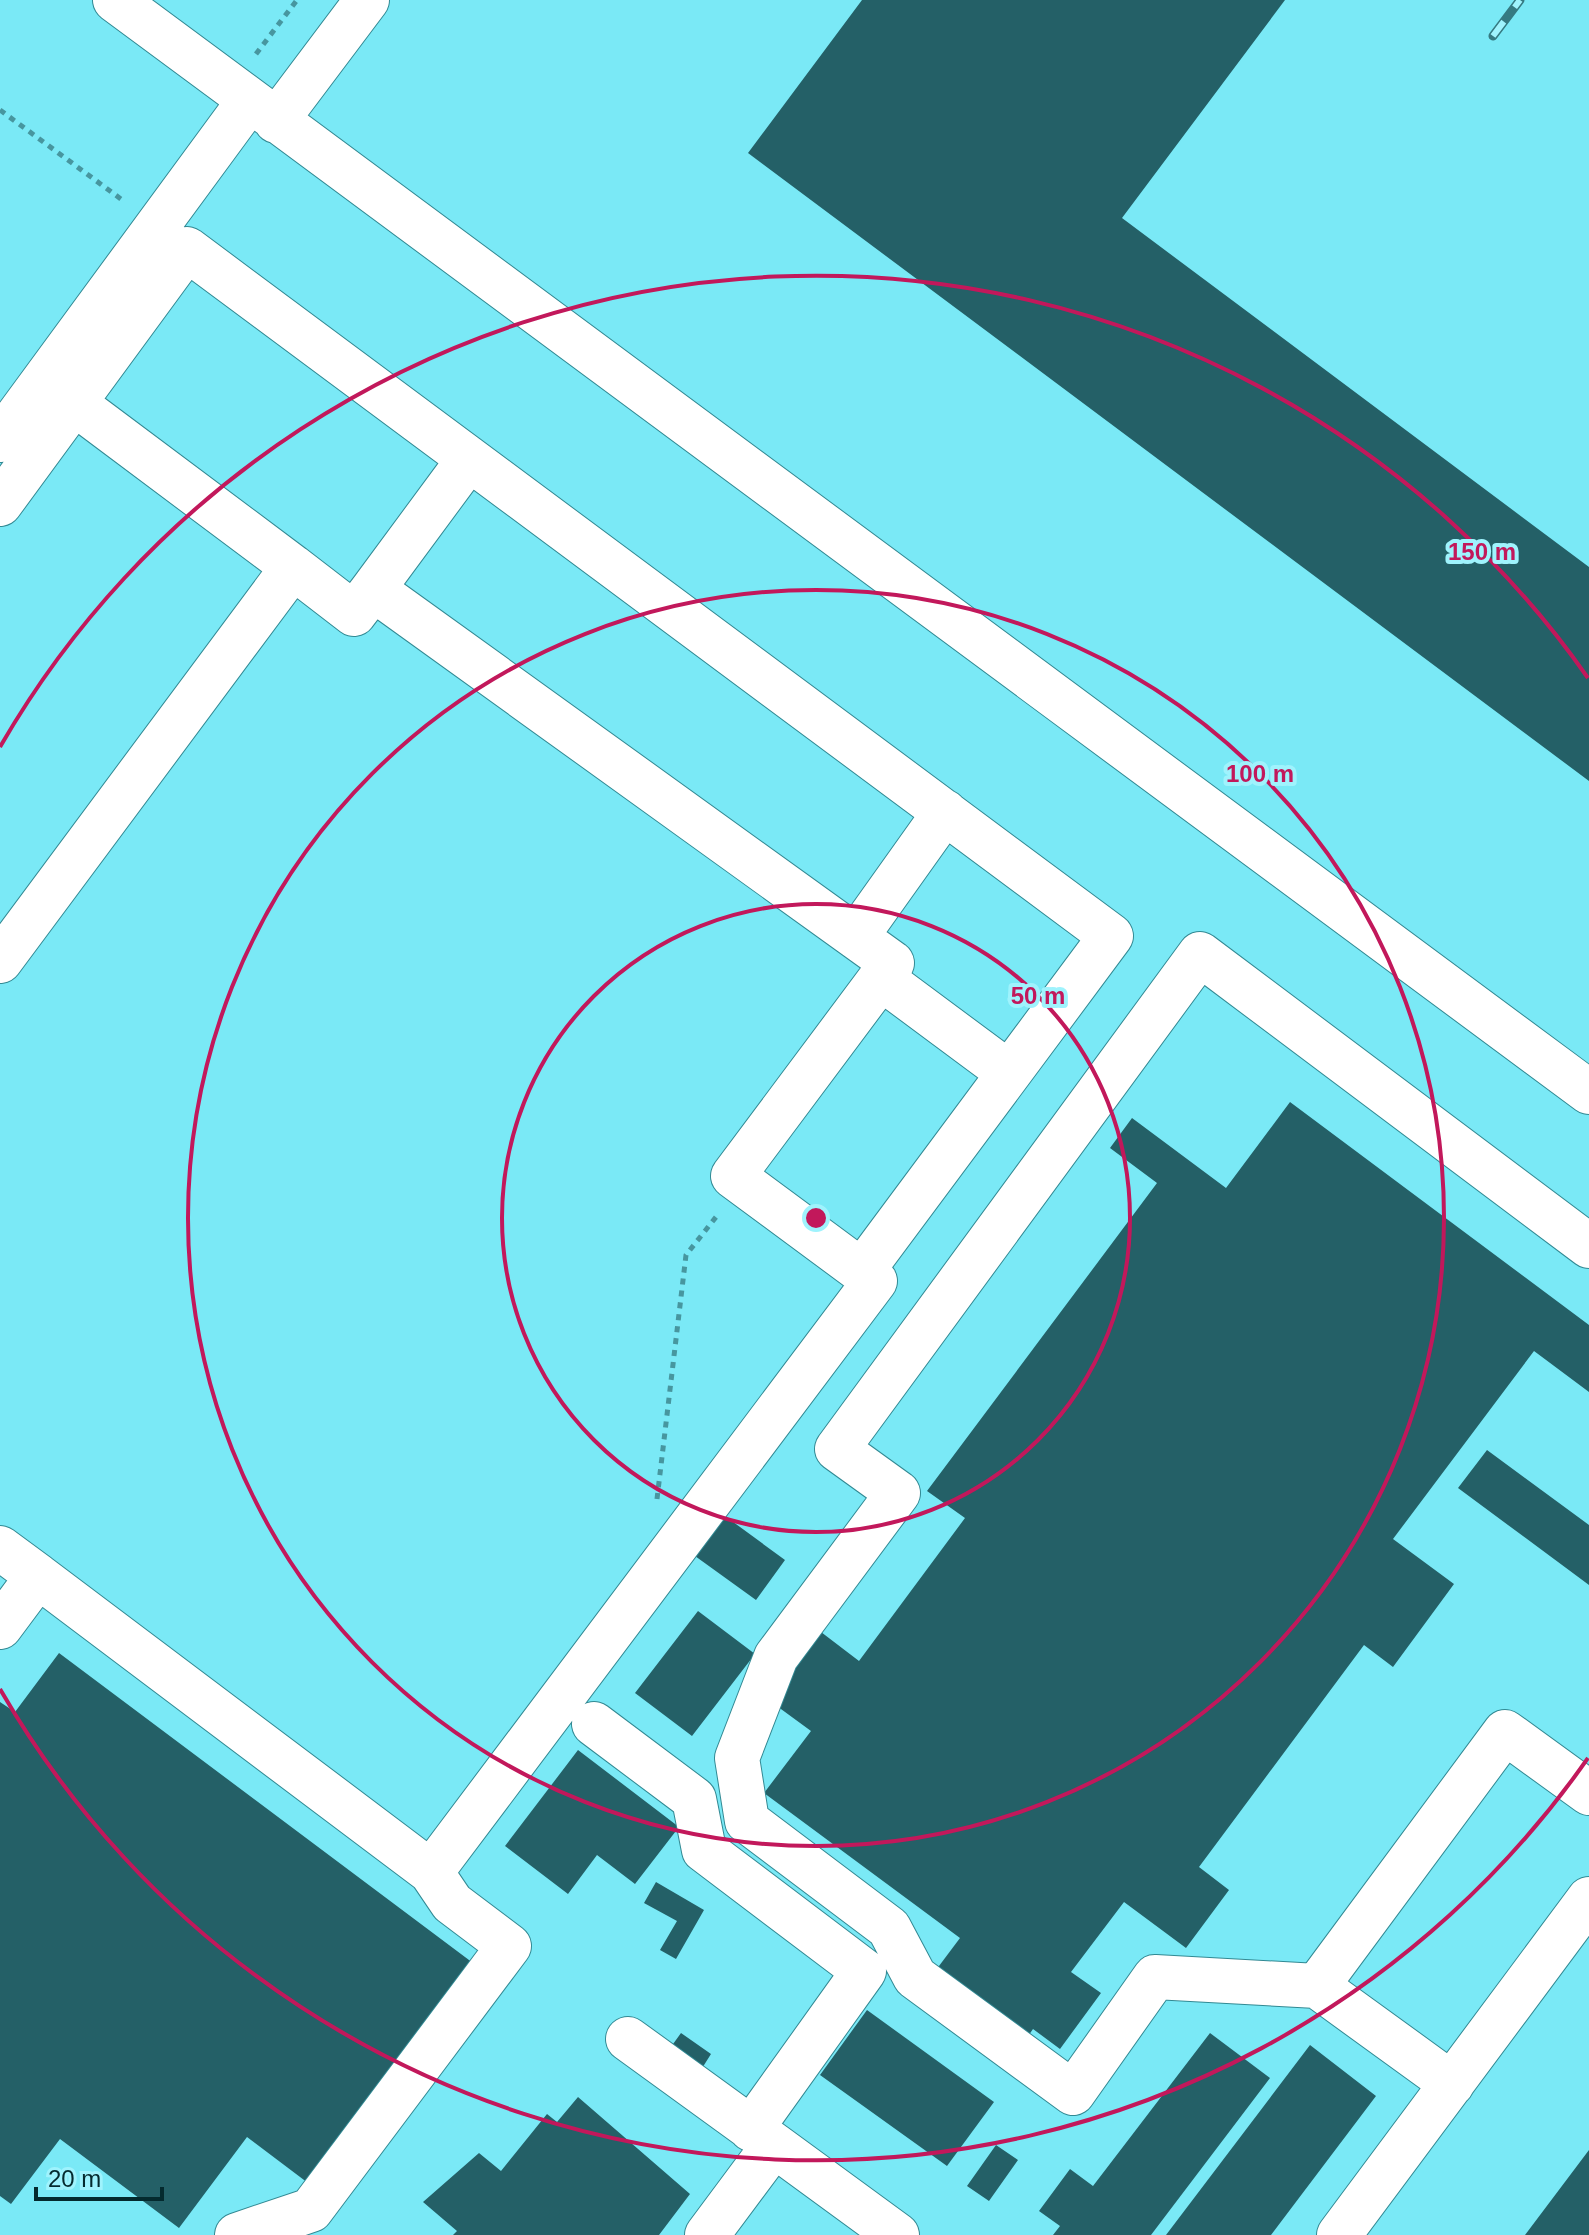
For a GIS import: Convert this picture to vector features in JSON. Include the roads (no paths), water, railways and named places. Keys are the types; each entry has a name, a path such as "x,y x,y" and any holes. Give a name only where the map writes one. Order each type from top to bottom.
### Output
{"lane":[{"path":"115,0 1589,1092"},
{"path":"0,440 157,226 252,103 367,0"},
{"path":"0,504 187,249 1111,936 862,1271"},
{"path":"74,403 354,614 469,459"},
{"path":"0,961 293,567"},
{"path":"373,589 892,963 733,1176 875,1281 431,1872"},
{"path":"856,937 945,812"},
{"path":"1452,2084 1317,1986 1155,1977 1073,2093 915,1977 889,1928 747,1821 737,1758 776,1657 898,1493 837,1449 1200,954 1589,1246"},
{"path":"881,978 1009,1073"},
{"path":"0,1548 431,1872 452,1903 509,1946 311,2210 237,2235"},
{"path":"0,1627 38,1576"},
{"path":"594,1724 694,1799 704,1850 864,1971 707,2235"},
{"path":"1317,1986 1505,1732 1589,1793"},
{"path":"1339,2235 1589,1899"},
{"path":"628,2039 897,2235"}],"railway":[{"path":"1493,36 1520,0"}]}
